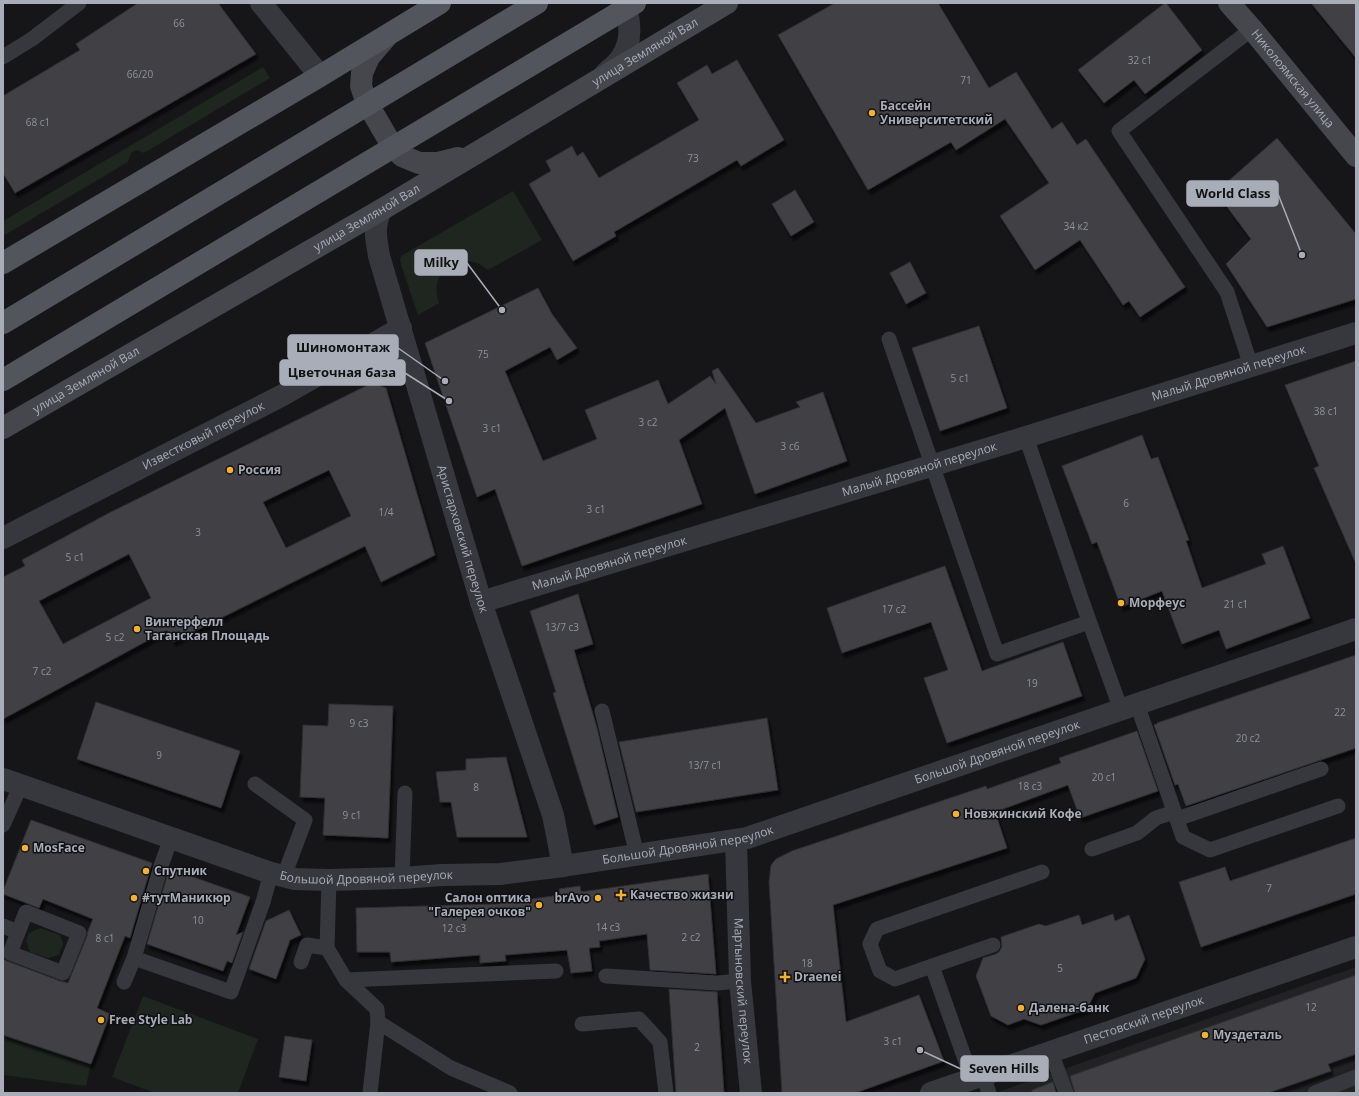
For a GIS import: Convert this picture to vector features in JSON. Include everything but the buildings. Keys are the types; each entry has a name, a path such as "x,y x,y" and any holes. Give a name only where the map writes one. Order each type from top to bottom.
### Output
{"main road":[{"path":"3,263 320,76 440,3"},
{"path":"12,318 537,3"},
{"path":"3,380 634,3"},
{"name":"улица Земляной Вал","path":"3,428 381,210 727,3"},
{"name":"Николоямская улица","path":"1229,3 1356,156"},
{"path":"388,35 369,57 362,73 361,86 366,101 391,144 402,156 419,163 438,163 471,156"}],"street":[{"path":"261,3 320,76"},
{"path":"600,79 621,58 628,43 630,24 626,3"},
{"name":"Аристарховский переулок","path":"381,210 376,221 379,256 481,602 553,815 563,866"},
{"name":"Известковый переулок","path":"3,538 281,396 401,328"},
{"name":"Малый Дровяной переулок","path":"481,602 932,466 1356,333"},
{"name":"Большой Дровяной переулок","path":"12,782 277,875 295,878 329,880 500,874 747,838 1356,629"},
{"name":"Мартыновский переулок","path":"736,840 740,981 751,1093"},
{"name":"Пестовский переулок","path":"931,1093 981,1082 1051,1052 1356,947"}],"lane":[{"path":"3,57 32,39 79,3"},
{"path":"1251,366 1227,292 1119,131 1252,29"},
{"path":"889,339 997,654 1089,622"},
{"path":"1026,437 1089,622 1129,707 1183,837 1210,850 1338,806"},
{"path":"602,711 637,855"},
{"path":"1092,849 1137,833 1156,818 1175,815 1321,770"},
{"path":"3,825 12,782"},
{"path":"134,958 231,992 263,902 305,820 255,784"},
{"path":"402,878 405,793"},
{"path":"124,982 134,958 161,866 171,838"},
{"path":"992,945 895,979 880,971 870,944 877,929 1042,872"},
{"path":"329,880 327,948 346,980 377,1009 378,1022 370,1093"},
{"path":"26,912 79,933 63,973 10,953 18,932 26,912"},
{"path":"3,926 18,932"},
{"path":"300,962 307,945 327,948"},
{"path":"932,966 981,1082"},
{"path":"346,980 556,971"},
{"path":"606,976 717,983 740,981"},
{"path":"582,1024 639,1019 660,1042 666,1093"},
{"path":"378,1022 451,1068 510,1093"},
{"path":"1051,1052 1066,1093"},
{"path":"1314,1093 1356,1077"}],"shaded area":[{"path":"263,67 270,78 144,153 136,150 131,153 128,162 3,236 3,221"},
{"path":"513,191 542,240 488,270 480,264 471,262 453,265 439,278 437,284 437,294 439,303 418,315 400,261 401,256"},
{"path":"40,928 60,935 63,944 59,955 48,958 30,952 26,941 29,933"},
{"path":"1356,967 1356,1093 995,1093"},
{"path":"143,996 258,1039 238,1093 155,1093 112,1077"},
{"path":"3,1035 91,1064 86,1086 3,1075"}],"place":[{"name":"Бассейн Университетский","path":"872,113"},
{"name":"World Class","path":"1302,255"},
{"name":"Milky","path":"502,310"},
{"name":"Шиномонтаж","path":"445,381"},
{"name":"Цветочная база","path":"449,401"},
{"name":"Россия","path":"230,470"},
{"name":"Морфеус","path":"1121,603"},
{"name":"Винтерфелл Таганская Площадь","path":"137,629"},
{"name":"Новжинский Кофе","path":"956,814"},
{"name":"MosFace","path":"25,848"},
{"name":"Спутник","path":"146,871"},
{"name":"Качество жизни","path":"621,895"},
{"name":"#тутМаникюр","path":"134,898"},
{"name":"brAvo","path":"598,898"},
{"name":"Салон оптика \"Галерея очков\"","path":"539,905"},
{"name":"Draenei","path":"785,977"},
{"name":"Далена-банк","path":"1021,1008"},
{"name":"Free Style Lab","path":"101,1020"},
{"name":"Муздеталь","path":"1205,1035"},
{"name":"Seven Hills","path":"920,1050"}]}
